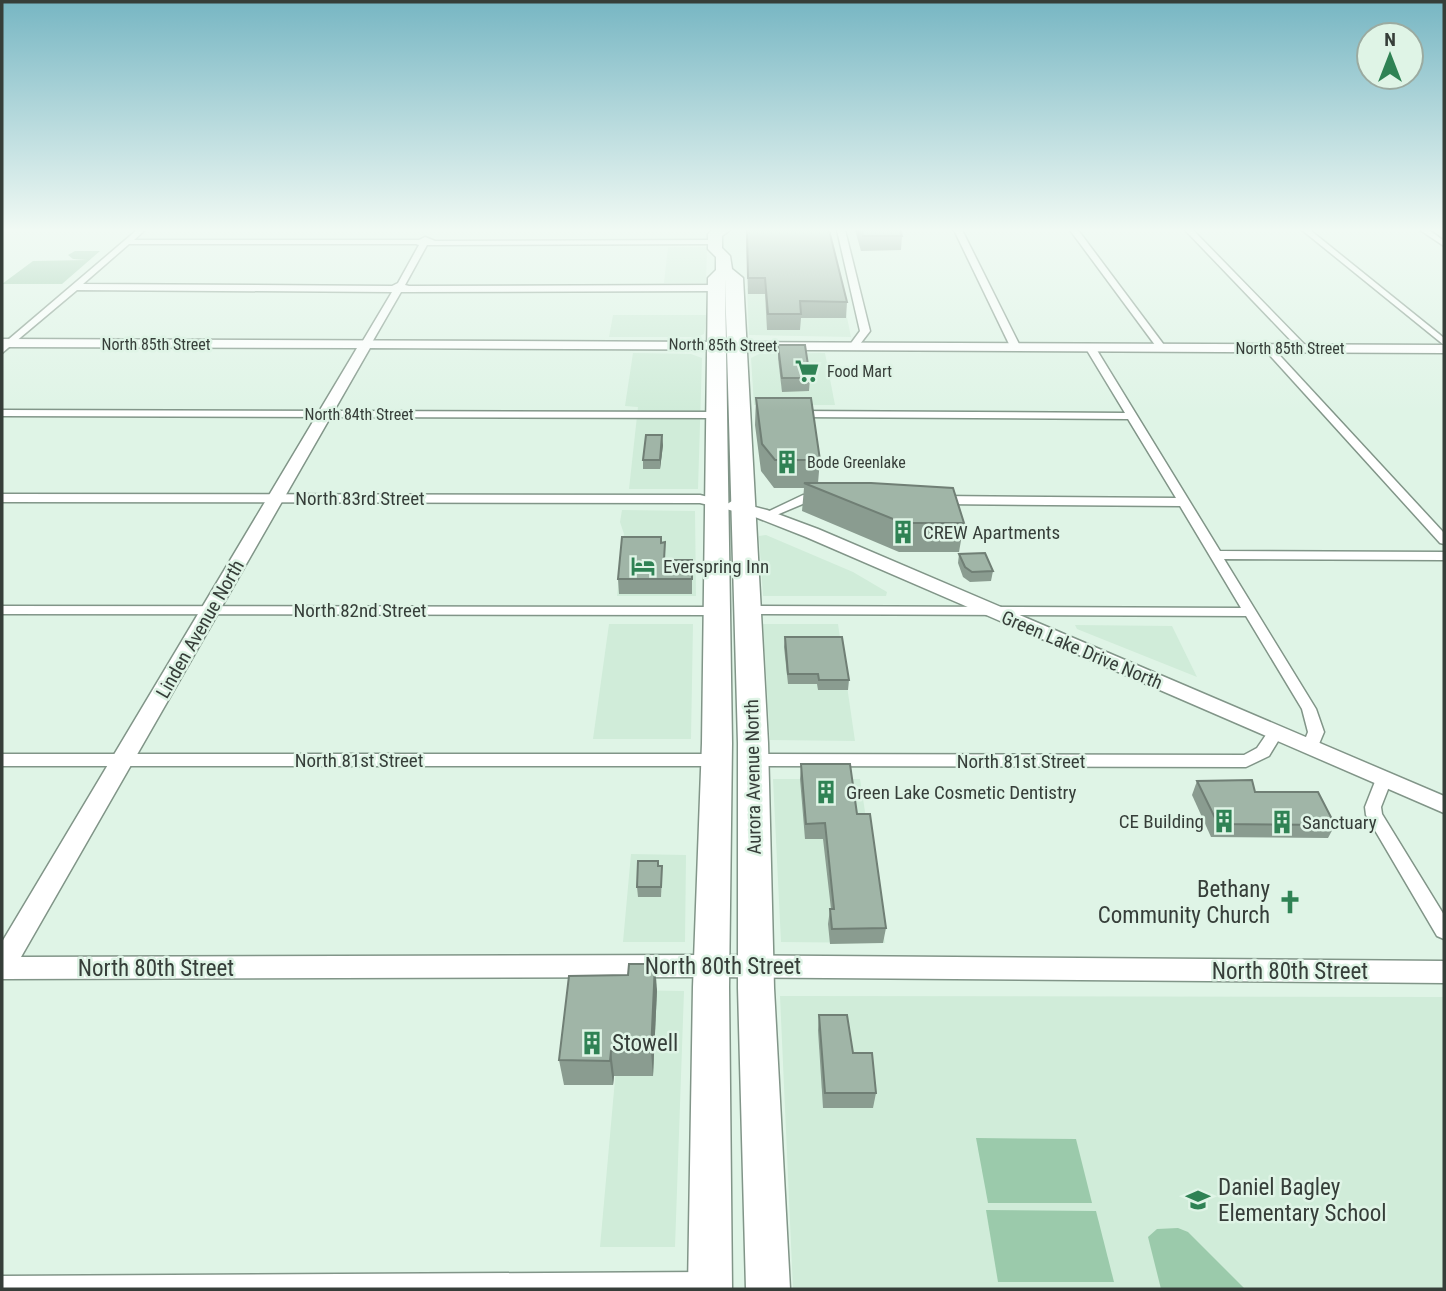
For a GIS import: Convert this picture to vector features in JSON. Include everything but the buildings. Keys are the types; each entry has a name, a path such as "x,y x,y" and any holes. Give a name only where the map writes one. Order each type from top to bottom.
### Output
{"highway":[{"name":"Aurora Avenue North","path":"710,1287 711,966 717,760 718,503 707,415 716,345 717,290"},
{"name":"Aurora Avenue North","path":"736,290 756,512 748,610 754,760 756,966 768,1289"}],"main road":[{"name":"North 85th Street","path":"4,346 366,344 1444,349"},
{"name":"Linden Avenue North","path":"2,967 366,344"},
{"name":"Green Lake Drive North","path":"718,503 756,512 1444,805"},
{"name":"North 80th Street","path":"2,967 756,966 1444,972"}],"street":[{"path":"4,346 70,290"},
{"name":"Linden Avenue North","path":"366,344 398,290"},
{"path":"854,346 865,331 855,290"},
{"path":"988,290 1016,346"},
{"path":"1119,290 1161,347"},
{"path":"1247,290 1303,348"},
{"path":"1380,290 1444,342"},
{"path":"1090,347 1313,716 1317,732 1310,747"},
{"path":"1268,348 1444,540"},
{"name":"North 84th Street","path":"2,413 707,415"},
{"path":"785,414 1131,416"},
{"name":"North 83rd Street","path":"2,498 699,499 718,503"},
{"path":"756,512 811,499 838,499"},
{"path":"931,500 1183,502"},
{"path":"1216,555 1444,556"},
{"name":"North 82nd Street","path":"2,610 717,611"},
{"path":"748,610 1251,612"},
{"name":"North 81st Street","path":"754,760 1247,761 1263,752 1275,733"},
{"name":"North 81st Street","path":"2,760 717,760"},
{"path":"1384,779 1373,807 1374,815 1444,931"},
{"path":"2,1288 710,1287"}],"shaded area":[{"path":"747,290 841,290 851,337 749,335"},
{"path":"613,315 707,315 704,334 697,337 609,337"},
{"path":"633,353 691,354 702,358 698,489 629,489 638,407 625,406"},
{"path":"825,353 835,405 754,405 751,358 759,354"},
{"path":"622,510 695,511 696,596 617,596 624,534 620,522"},
{"path":"766,535 853,572 887,592 886,596 763,596 759,536"},
{"path":"609,624 693,624 691,739 593,739"},
{"path":"763,624 838,624 855,741 770,740"},
{"path":"1075,625 1172,626 1197,677 1077,629"},
{"path":"773,779 860,779 885,943 781,942"},
{"path":"631,854 686,855 685,942 623,942"},
{"path":"623,990 684,991 675,1247 600,1247"},
{"name":"Daniel Bagley Elementary School","path":"780,996 1444,997 1444,1289 793,1289"}],"green space":[{"path":"976,1138 1076,1139 1092,1203 988,1203"},
{"path":"986,1210 1096,1211 1114,1282 998,1282"},
{"path":"1178,1228 1188,1232 1245,1289 1161,1289 1148,1237 1157,1229"}],"place":[{"name":"Food Mart","path":"807,371"},
{"name":"Bode Greenlake","path":"787,462"},
{"name":"CREW Apartments","path":"903,532"},
{"name":"Everspring Inn","path":"643,566"},
{"name":"Green Lake Cosmetic Dentistry","path":"826,792"},
{"name":"CE Building","path":"1224,821"},
{"name":"Sanctuary","path":"1282,822"},
{"name":"Bethany Community Church","path":"1290,902"},
{"name":"Stowell","path":"592,1043"},
{"name":"Daniel Bagley Elementary School","path":"1198,1200"}]}
